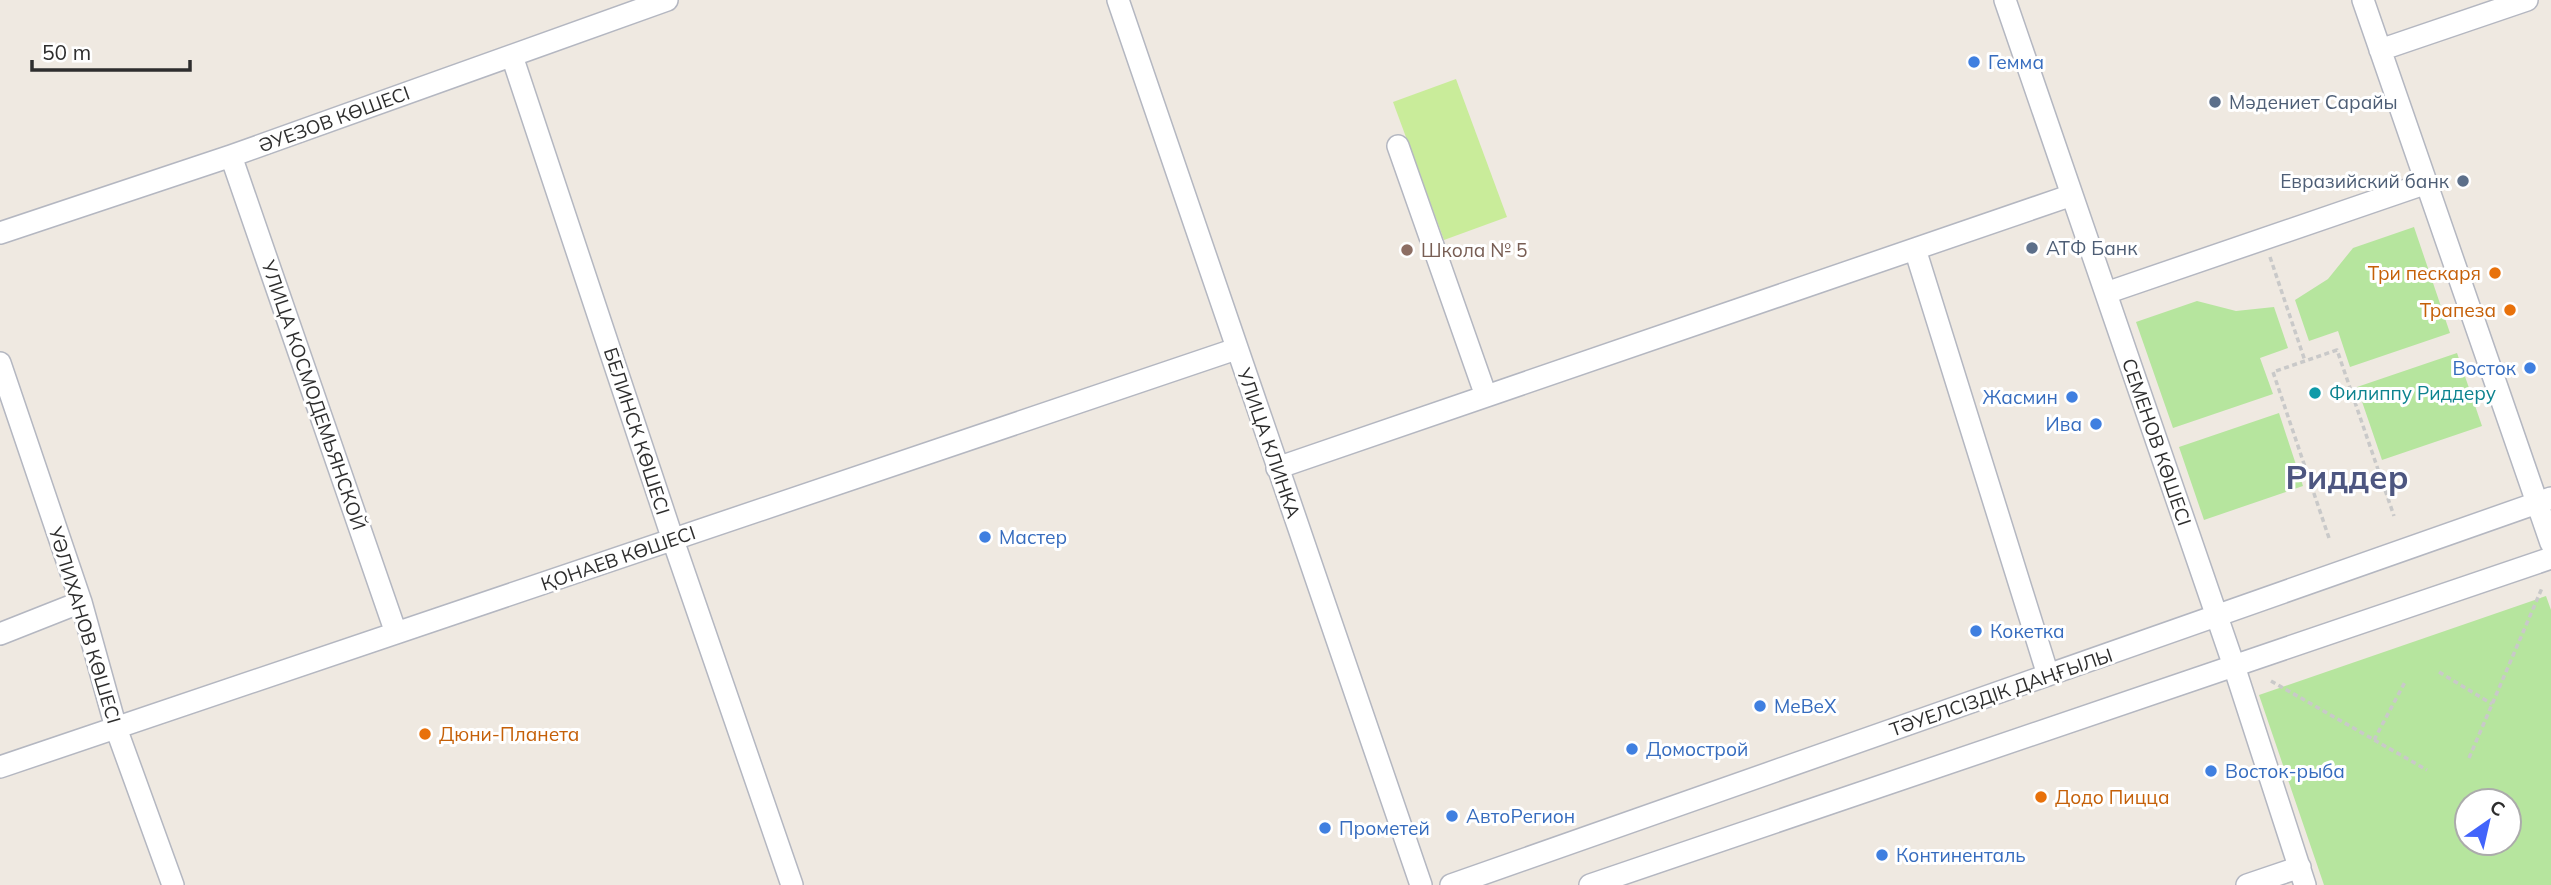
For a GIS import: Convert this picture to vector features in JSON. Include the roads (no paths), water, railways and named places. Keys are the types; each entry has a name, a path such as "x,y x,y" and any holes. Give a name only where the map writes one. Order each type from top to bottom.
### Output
{"street":[{"name":"ӘУЕЗОВ КӨШЕСІ","path":"0,233 231,156 667,0"},
{"name":"УЛИЦА КЛИНКА","path":"1118,0 1421,885"},
{"name":"СЕМЕНОВ КӨШЕСІ","path":"2006,0 2234,666 2302,876"},
{"path":"2363,0 2544,501 2551,543"},
{"path":"2380,50 2477,8 2527,0"},
{"name":"БЕЛИНСК КӨШЕСІ","path":"512,55 673,540 792,885"},
{"path":"1398,146 1486,396"},
{"name":"УЛИЦА КОСМОДЕМЬЯНСКОЙ","path":"231,156 397,633"},
{"path":"2106,293 2427,183"},
{"path":"1277,468 2072,195"},
{"path":"1915,249 2048,675"},
{"name":"ҚОНАЕВ КӨШЕСІ","path":"0,767 1237,349"},
{"name":"УӘЛИХАНОВ КӨШЕСІ","path":"0,363 81,602 116,728 173,885"},
{"name":"ТӘУЕЛСІЗДІК ДАҢҒЫЛЫ","path":"1451,885 2544,501"},
{"path":"1590,885 2551,558"},
{"path":"0,634 81,602"},
{"path":"2247,885 2302,876"}],"place":[{"name":"Гемма","path":"1974,62"},
{"name":"Мәдениет Сарайы","path":"2215,102"},
{"name":"Евразийский банк","path":"2463,181"},
{"name":"АТФ Банк","path":"2032,248"},
{"name":"Школа № 5","path":"1407,250"},
{"name":"Три пескаря","path":"2495,273"},
{"name":"Трапеза","path":"2510,310"},
{"name":"Восток","path":"2530,368"},
{"name":"Филиппу Риддеру","path":"2315,393"},
{"name":"Жасмин","path":"2072,397"},
{"name":"Ива","path":"2096,424"},
{"name":"Мастер","path":"985,537"},
{"name":"Кокетка","path":"1976,631"},
{"name":"MeBeX","path":"1760,706"},
{"name":"Дюни-Планета","path":"425,734"},
{"name":"Домострой","path":"1632,749"},
{"name":"Восток-рыба","path":"2211,771"},
{"name":"Додо Пицца","path":"2041,797"},
{"name":"АвтоРегион","path":"1452,816"},
{"name":"Прометей","path":"1325,828"},
{"name":"Континенталь","path":"1882,855"}],"district":[{"name":"Риддер","path":"2347,476"}]}
